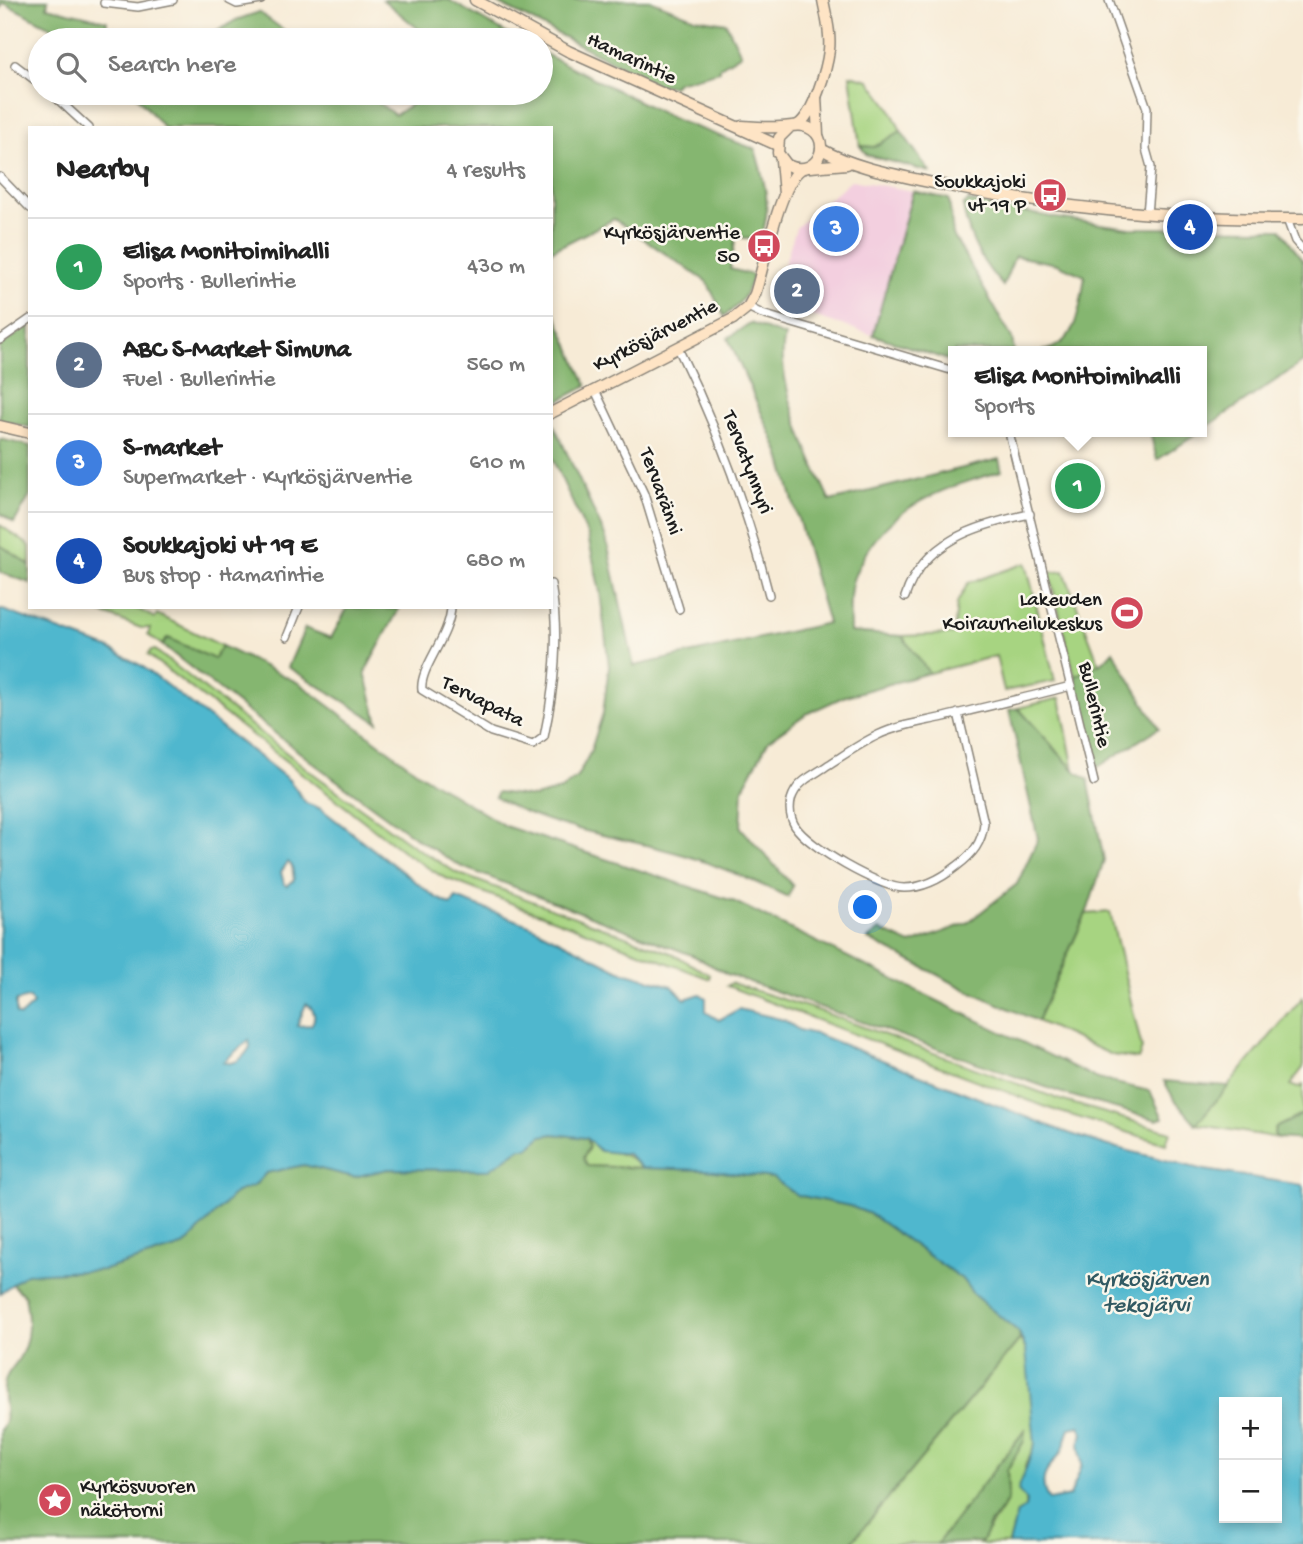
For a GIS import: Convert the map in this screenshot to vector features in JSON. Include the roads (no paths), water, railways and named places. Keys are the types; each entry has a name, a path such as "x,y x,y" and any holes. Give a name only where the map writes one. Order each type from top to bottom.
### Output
{"main road":[{"name":"Hamarintie","path":"475,0 526,28"},
{"path":"823,0 829,49 816,95 804,120 784,131 777,145 781,160 793,169 852,163"},
{"name":"Hamarintie","path":"553,43 666,98 738,126 777,145"},
{"path":"805,168 819,157 821,149 816,95"},
{"name":"Hamarintie","path":"738,126 794,126"},
{"path":"794,126 805,126 818,135"},
{"path":"821,149 852,163 998,196 1147,214 1228,220 1303,219"},
{"name":"Kyrkösjärventie","path":"781,160 784,197"},
{"name":"Kyrkösjärventie","path":"553,411 733,319 748,307 755,294 784,197 794,174 805,168"},
{"path":"0,426 28,433"}],"street":[{"path":"104,3 138,7 173,0"},
{"path":"229,0 237,4 261,0"},
{"path":"1109,0 1147,108 1146,149 1151,167 1147,214"},
{"path":"15,65 28,75"},
{"path":"64,105 87,126"},
{"path":"0,177 28,206"},
{"path":"1287,219 1295,241 1303,250"},
{"path":"748,307 762,314 948,369"},
{"path":"0,340 28,320"},
{"name":"Tervatynnyri","path":"678,348 734,472 751,523 769,595"},
{"name":"Tervaränni","path":"595,390 643,494 678,610"},
{"name":"Bullerintie","path":"1010,437 1094,782"},
{"path":"905,597 910,580 922,563 953,538 973,528 1030,514"},
{"name":"Tervapata","path":"451,609 445,635 422,678 422,690 491,732 533,745 544,737 556,670 556,616 553,597"},
{"path":"287,637 298,609"},
{"path":"958,713 984,823 976,848 948,872 919,887 884,885 843,862 804,836 796,827 790,814 794,791 805,780 878,735 958,713 1070,686"}],"water":[{"name":"Kyrkösjärven tekojärvi","path":"0,609 108,648 142,666 289,780 306,803 321,809 435,897 451,905 456,898 529,925 620,971 672,986 685,999 700,994 706,998 706,1012 719,1020 739,1009 784,1020 799,1030 819,1035 1062,1131 1109,1146 1205,1170 1303,1185 1303,1544 1009,1544 1017,1513 1025,1508 1026,1501 1018,1490 1035,1444 1026,1350 1019,1332 974,1295 962,1279 870,1214 850,1206 797,1195 773,1178 706,1170 642,1168 628,1154 600,1151 586,1138 554,1134 542,1136 528,1148 521,1148 489,1170 388,1169 354,1177 304,1165 266,1173 254,1186 236,1192 185,1245 104,1270 26,1274 0,1293","holes":["288,862 292,866 294,880 287,886 281,872","29,998 33,1004 20,1016 16,1014 16,1001","306,1004 314,1013 314,1019 311,1025 297,1026","249,1040 250,1047 242,1057 236,1062 223,1062","1080,1426 1083,1434 1079,1443 1082,1465 1070,1496 1049,1500 1043,1481 1063,1449 1070,1428"]}],"place":[{"name":"Soukkajoki vt 19 P","path":"1050,195"},
{"name":"Soukkajoki vt 19 E","path":"1190,227"},
{"name":"S-market","path":"836,229"},
{"name":"Kyrkösjärventie 50","path":"764,246"},
{"name":"ABC S-Market Simuna","path":"797,291"},
{"name":"Elisa Monitoimihalli","path":"1078,486"},
{"name":"Lakeuden Koiraurheilukeskus","path":"1127,613"},
{"name":"Kyrkösvuoren näkötorni","path":"55,1500"}]}
